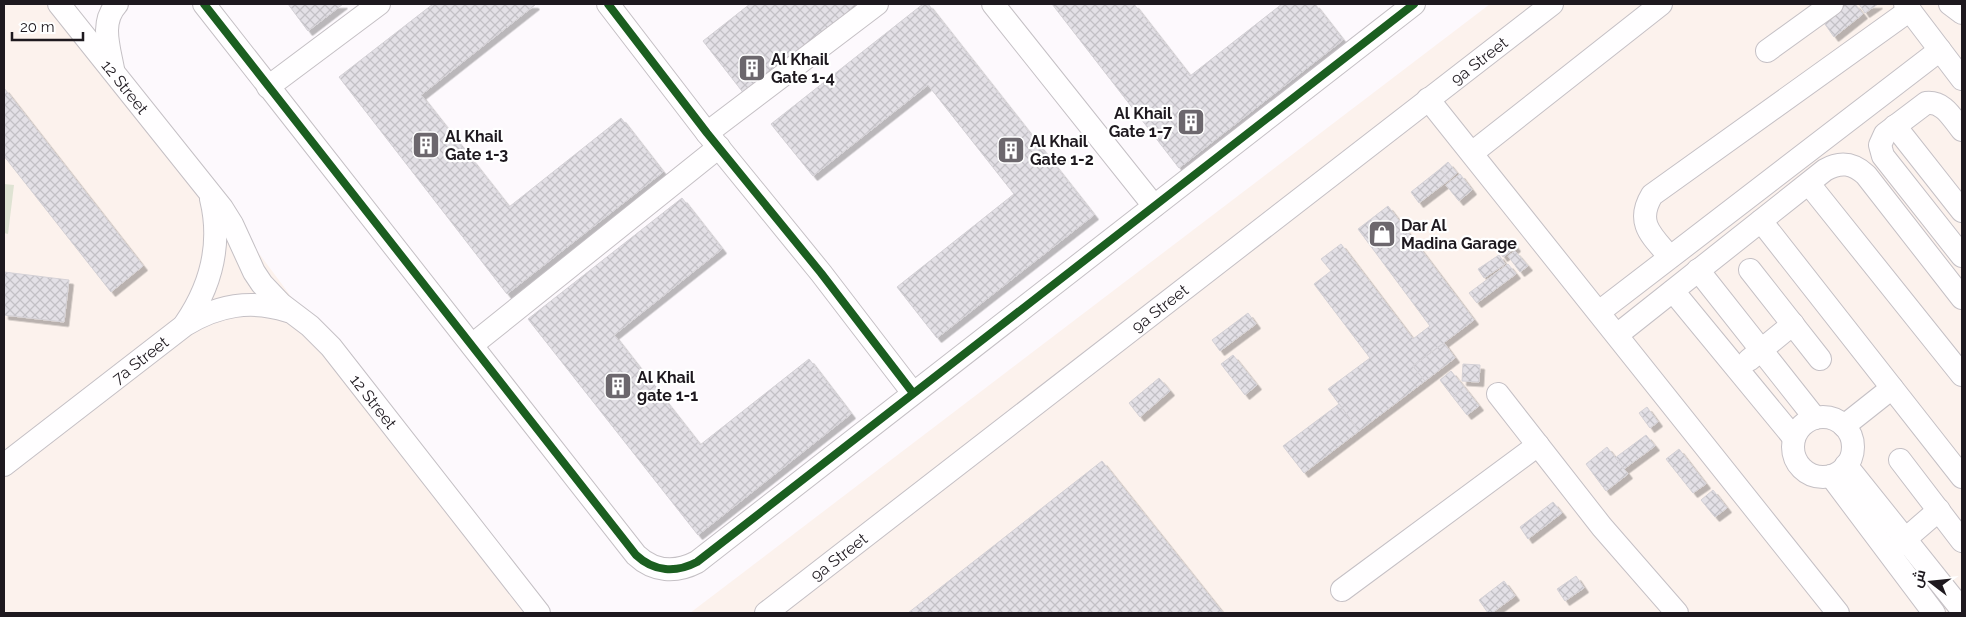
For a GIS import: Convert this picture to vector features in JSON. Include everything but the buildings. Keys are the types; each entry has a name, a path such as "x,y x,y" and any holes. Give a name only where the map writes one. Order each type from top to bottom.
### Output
{"street":[{"name":"12 Street","path":"59,4 210,193 232,224 254,272 262,284 281,304 296,314 331,347 539,613"},
{"path":"114,73 106,33 110,14 117,4"},
{"path":"204,4 636,555 644,563 665,570 688,567 697,562 1154,206 1400,8"},
{"path":"268,88 380,4"},
{"path":"608,4 913,393"},
{"path":"472,345 713,140 877,4"},
{"path":"993,4 1154,206"},
{"name":"9a Street","path":"766,613 1552,4"},
{"path":"1472,153 1661,4"},
{"path":"1767,51 1832,4"},
{"path":"1950,4 1962,13"},
{"path":"1670,257 1646,226 1644,212 1652,195 1907,7 1962,79"},
{"path":"1599,312 1940,50"},
{"path":"1428,99 1838,613"},
{"path":"1962,130 1944,107 1932,102 1920,106 1895,126 1881,139 1880,145 1883,156 1962,256"},
{"path":"1895,126 1962,211"},
{"path":"1617,335 1760,221 1833,166 1842,164 1860,169 1962,298"},
{"path":"1809,184 1962,375"},
{"name":"12 Street","path":"184,325 196,308 211,272 216,232 210,193"},
{"path":"1760,221 1962,477"},
{"path":"1698,270 1815,418"},
{"path":"1750,270 1820,359"},
{"path":"1673,291 1794,438"},
{"name":"7a Street","path":"4,465 184,325 201,315 239,304 268,306 296,314"},
{"path":"1738,369 1793,324"},
{"path":"1844,426 1892,388"},
{"path":"1498,394 1602,527 1677,613"},
{"path":"1825,417 1835,420 1844,426 1850,435 1852,445 1851,456 1838,470 1820,477 1810,474 1801,468 1793,449 1794,438 1802,426 1815,418 1825,417"},
{"path":"1342,590 1538,445"},
{"path":"1900,460 1962,541"},
{"path":"1838,470 1906,539 1962,610"},
{"path":"1838,470 1889,553 1934,613"},
{"path":"1889,553 1939,510"}],"shaded area":[{"path":"4,4 73,4 527,613 4,613"},
{"path":"1490,4 1962,4 1962,613 690,613"}],"green space":[{"path":"4,184 14,185 8,234 4,233"}],"cycle path":[{"path":"204,4 636,555 650,565 665,569 681,568 697,562 1414,4"},
{"path":"608,4 707,133 821,273 913,393"}],"place":[{"name":"Al Khail Gate 1-4","path":"752,68"},
{"name":"Al Khail Gate 1-7","path":"1191,122"},
{"name":"Al Khail Gate 1-3","path":"426,145"},
{"name":"Al Khail Gate 1-2","path":"1011,150"},
{"name":"Dar Al Madina Garage","path":"1382,234"},
{"name":"Al Khail gate 1-1","path":"618,386"}]}
